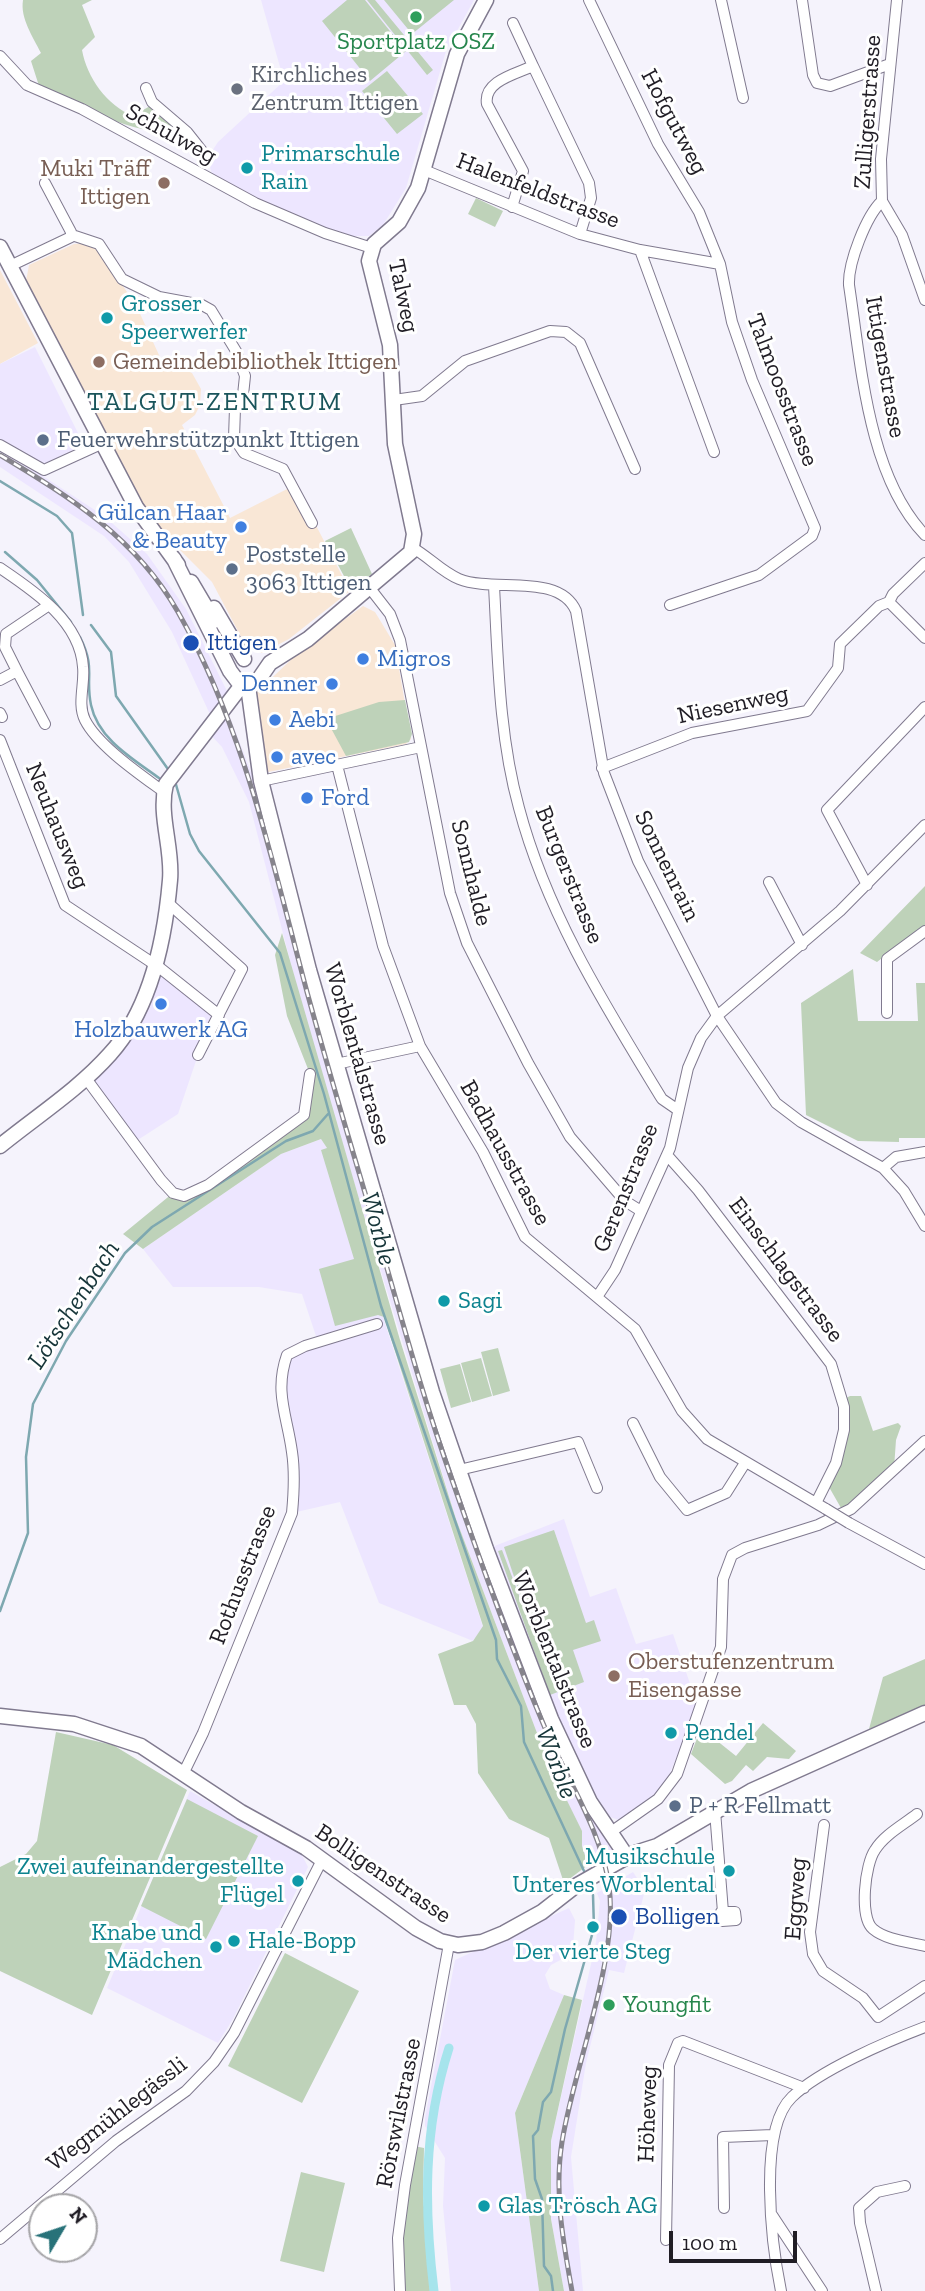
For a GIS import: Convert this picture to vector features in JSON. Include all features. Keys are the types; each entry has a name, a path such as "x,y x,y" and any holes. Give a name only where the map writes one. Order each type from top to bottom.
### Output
{"main road":[{"name":"Talweg","path":"413,548 413,528 396,456 390,345 369,261 372,248 403,215 425,170 457,54 486,0"},
{"name":"Worblentalstrasse","path":"0,247 101,444 144,520 201,597 246,672 261,781 335,1064 432,1392 555,1730 590,1802 627,1857"},
{"path":"0,1146 113,1052 131,1023 155,965 167,902 171,865 165,788 175,769 246,672 270,663 324,626 413,548"},
{"name":"Bolligenstrasse","path":"0,1716 50,1720 98,1731 141,1746 321,1860 416,1928 449,1944 482,1942 504,1933 542,1912 573,1887 627,1857 653,1848 773,1780 925,1713"}],"street":[{"name":"Hofgutweg","path":"589,0 658,144 699,212 720,264"},
{"path":"721,0 743,98"},
{"path":"802,0 813,75 817,83 830,86 890,64"},
{"name":"Zulligerstrasse","path":"897,0 881,159 882,201 902,234 925,300"},
{"path":"513,23 589,183 591,198 580,234"},
{"name":"Schulweg","path":"0,57 27,85 82,108 255,203 325,233 372,248"},
{"path":"512,207 523,171 486,104 486,94 491,86 533,66"},
{"path":"146,88 152,102 187,132 205,156"},
{"name":"Halenfeldstrasse","path":"425,170 580,234 640,250 720,264"},
{"path":"45,183 72,235 99,244 122,279 159,298 197,303 211,310 236,351 245,376 243,396 235,408 234,438 244,453 284,469 312,523"},
{"name":"Ittigenstrasse","path":"882,201 869,217 850,271 849,285 880,458 899,502 925,535"},
{"path":"10,266 72,235"},
{"path":"640,250 714,452"},
{"name":"Talmoosstrasse","path":"670,605 729,587 767,570 812,536 815,528 752,380 732,322 720,264"},
{"path":"394,400 422,396 454,368 476,357 550,331 566,332 580,343 635,469"},
{"path":"0,445 46,470 101,444"},
{"name":"Sonnenrain","path":"413,548 460,579 494,586 557,590 574,606 602,768 638,861 717,1016 761,1085 785,1111 883,1168 904,1191 925,1226"},
{"name":"Niesenweg","path":"602,768 692,733 807,710 838,668 840,644 878,606 889,603 893,593 925,563"},
{"path":"0,568 27,584 49,605 80,652 83,672 82,710 86,722 112,750 165,788"},
{"name":"Burgerstrasse","path":"494,586 505,737 518,807 535,860 601,999 663,1099 678,1110"},
{"name":"Sonnhalde","path":"369,587 390,614 400,640 450,893 467,943 527,1063 570,1136 625,1201 641,1211"},
{"path":"889,603 925,638"},
{"path":"45,724 5,647 6,634 49,605"},
{"path":"0,680 17,671"},
{"path":"867,885 827,810 925,707"},
{"name":"Neuhausweg","path":"0,740 65,905 155,965 219,1015"},
{"path":"261,781 421,747"},
{"name":"Badhausstrasse","path":"337,765 383,946 419,1046 483,1153 525,1237 639,1335 690,1423 713,1445 925,1564"},
{"name":"Gerenstrasse","path":"597,1297 608,1284 667,1155 688,1068 701,1038 717,1016 867,885 925,825"},
{"path":"769,882 802,944"},
{"path":"167,902 242,969 198,1055"},
{"path":"887,1013 887,959 925,931"},
{"path":"335,1064 419,1046"},
{"path":"85,1077 161,1180 173,1193 184,1196 208,1185 304,1115 310,1074"},
{"path":"883,1168 896,1157 925,1152"},
{"name":"Einschlagstrasse","path":"667,1155 698,1190 831,1364 844,1407 844,1430 836,1463 816,1503"},
{"name":"Rothusstrasse","path":"184,1772 204,1733 292,1513 295,1478 279,1377 287,1355 305,1346 377,1324"},
{"path":"633,1423 660,1476 687,1510 726,1493 746,1463"},
{"path":"459,1470 578,1441 597,1488"},
{"path":"611,1832 657,1799 677,1774 721,1647 723,1579 732,1555 745,1548 818,1525 850,1509 925,1441"},
{"path":"715,1811 723,1912"},
{"path":"917,1814 874,1850 865,1900 865,1918 869,1926 884,1936 925,1946"},
{"name":"Eggweg","path":"824,1825 810,1932 813,1954 823,1971 863,1998 878,2017 925,1986"},
{"name":"Wegmühlegässli","path":"0,2239 116,2141 186,2091 214,2062 234,2033 321,1860"},
{"name":"Rörswilstrasse","path":"400,2291 398,2238 405,2185 449,1944"},
{"path":"781,2291 773,2252 770,2211 773,2135 781,2112 792,2096 804,2088 857,2058 925,2026"},
{"name":"Höheweg","path":"666,2240 669,2065 678,2043 683,2041 719,2053 804,2088"},
{"path":"724,2208 723,2137 773,2135"},
{"path":"876,2291 859,2208 877,2192 905,2186"},
{"path":"770,2211 822,2291"}],"shaded area":[{"path":"261,0 474,0 446,51 406,188 383,225 369,236 353,236 321,226 214,178 208,157 218,142 284,81"},
{"path":"89,243 97,248 136,305 165,368 178,367 192,373 201,389 200,405 195,415 182,425 230,518 295,485 350,591 289,639 262,653 247,648 212,582 155,525 125,475 26,281 29,265 74,244"},
{"path":"0,270 38,343 0,364"},
{"path":"35,347 84,445 46,463 38,462 0,439 0,364"},
{"path":"0,448 104,516 147,554 186,609 229,695 230,717 259,793 447,1454 546,1723 615,1850 588,1865 581,1831 548,1762 456,1519 308,1030 249,802 222,747 207,731 214,723 172,632 129,562 104,536 0,467"},
{"path":"363,606 375,612 395,645 411,739 406,744 268,772 256,693 297,654"},
{"path":"155,965 219,1015 198,1055 178,1114 133,1143 85,1077 113,1052"},
{"path":"321,1139 327,1148 483,1627 473,1641 379,1603 340,1502 292,1513 295,1478 281,1392 287,1355 318,1342 302,1294 259,1287 173,1287 143,1249 281,1154"},
{"name":"Oberstufenzentrum Eisengasse","path":"564,1519 590,1597 616,1588 636,1644 673,1634 698,1707 666,1782 654,1795 619,1820 610,1817 589,1785 555,1710 492,1547"},
{"path":"190,1791 302,1855 308,1867 233,2019 218,2043 107,1988"},
{"path":"633,1872 645,1890 624,1973 609,1970 586,2063 571,2157 583,2291 564,2291 551,2219 551,2141 596,1942 600,1901 597,1893"},
{"path":"569,1908 575,1920 573,1947 566,1957 551,1965 545,1975 550,1989 564,1995 515,2113 539,2291 451,2291 443,2206 445,2158 425,2126 425,2118 455,1960"}],"green space":[{"path":"23,0 92,0 82,5 95,37 82,50 93,80 107,98 124,111 133,116 150,106 179,131 162,132 126,125 39,86 31,61 41,53 25,20"},
{"path":"347,0 365,0 406,51 370,81 322,21"},
{"path":"367,0 375,0 433,70 427,75"},
{"name":"Sportplatz OSZ","path":"384,0 454,0 412,34"},
{"path":"387,71 423,114 397,134 362,91"},
{"path":"476,198 503,211 495,227 468,214"},
{"path":"351,528 372,574 351,589 325,541"},
{"path":"405,700 412,734 409,742 346,756 326,719 379,702"},
{"path":"925,886 925,925 877,962 860,953"},
{"path":"282,933 400,1340 456,1519 548,1762 582,1831 582,1846 588,1865 564,1883 549,1838 509,1819 478,1773 476,1724 466,1705 454,1705 438,1654 473,1641 483,1626 384,1317 378,1315 335,1326 319,1269 354,1259 321,1150 327,1148 321,1139 281,1154 143,1249 123,1234 173,1193 184,1196 304,1115 310,1074 287,1016 275,955"},
{"path":"853,969 858,1021 918,1021 916,983 925,983 925,1138 899,1138 899,1142 858,1141 806,1115 801,1003"},
{"path":"498,1348 510,1391 493,1396 481,1352"},
{"path":"481,1358 492,1396 472,1402 461,1363"},
{"path":"460,1364 471,1402 451,1408 440,1369"},
{"path":"861,1396 873,1431 898,1423 901,1426 896,1440 894,1468 850,1507 841,1508 829,1487 846,1398"},
{"path":"554,1530 586,1623 594,1620 601,1641 573,1650 584,1682 550,1695 498,1551 502,1550 532,1630 504,1547"},
{"path":"925,1659 925,1707 869,1729 883,1677"},
{"path":"763,1723 796,1751 789,1759 767,1757 753,1771 746,1765 732,1781 725,1784 691,1754 701,1728 736,1756"},
{"path":"56,1732 113,1745 187,1790 92,2015 0,1971 0,1867 26,1854 37,1841"},
{"path":"187,1799 258,1836 206,1939 141,1906"},
{"path":"285,1953 359,1991 302,2103 228,2066"},
{"path":"564,1995 582,2000 551,2141 551,2219 564,2291 539,2291 515,2113"},
{"path":"414,2146 424,2148 423,2194 430,2291 400,2291 398,2238"},
{"path":"301,2172 345,2183 324,2272 280,2261"}],"waterway":[{"name":"Worble","path":"0,481 57,516 72,533 83,615"},
{"path":"5,552 37,580 71,622"},
{"name":"Worble","path":"91,625 111,652 116,696 170,772"},
{"path":"80,637 88,657 91,705 101,728 128,756 159,778"},
{"name":"Worble","path":"175,781 190,834 199,851 280,953 324,1094 381,1306 496,1640 497,1659 521,1706 524,1742 584,1871"},
{"name":"Lötschenbach","path":"0,1611 28,1533 26,1457 33,1404 66,1341 125,1253 152,1227 286,1141 313,1131 328,1114"},
{"name":"Worble","path":"553,2291 551,2276 544,2266 542,2199 535,2179 533,2136 538,2130 543,2102 551,2092 565,2029 594,1928 593,1895"},
{"path":"434,2291 428,2229 428,2169 434,2108 449,2048"}],"railway":[{"path":"0,455 100,522 142,562 178,612 222,703 254,798 332,1082 442,1452 520,1667 599,1845 609,1886 608,1946 568,2112 560,2161 561,2216 572,2291"}],"place":[{"name":"Sportplatz OSZ","path":"416,17"},
{"name":"Kirchliches Zentrum Ittigen","path":"237,89"},
{"name":"Primarschule Rain","path":"247,168"},
{"name":"Muki Träff Ittigen","path":"164,183"},
{"name":"Grosser Speerwerfer","path":"107,318"},
{"name":"Gemeindebibliothek Ittigen","path":"99,362"},
{"name":"Feuerwehrstützpunkt Ittigen","path":"43,440"},
{"name":"Gülcan Haar & Beauty","path":"241,527"},
{"name":"Poststelle 3063 Ittigen","path":"232,569"},
{"name":"Ittigen","path":"191,643"},
{"name":"Migros","path":"363,659"},
{"name":"Denner","path":"332,684"},
{"name":"Aebi","path":"275,720"},
{"name":"avec","path":"277,757"},
{"name":"Ford","path":"307,798"},
{"name":"Holzbauwerk AG","path":"161,1004"},
{"name":"Sagi","path":"444,1301"},
{"name":"Oberstufenzentrum Eisengasse","path":"614,1676"},
{"name":"Pendel","path":"671,1733"},
{"name":"P + R Fellmatt","path":"675,1806"},
{"name":"Musikschule Unteres Worblental","path":"729,1871"},
{"name":"Zwei aufeinandergestellte Flügel","path":"298,1881"},
{"name":"Bolligen","path":"619,1917"},
{"name":"Der vierte Steg","path":"593,1927"},
{"name":"Hale-Bopp","path":"234,1941"},
{"name":"Knabe und Mädchen","path":"216,1947"},
{"name":"Youngfit","path":"609,2005"},
{"name":"Glas Trösch AG","path":"484,2206"}],"district":[{"name":"TALGUT-ZENTRUM","path":"215,403"}]}
